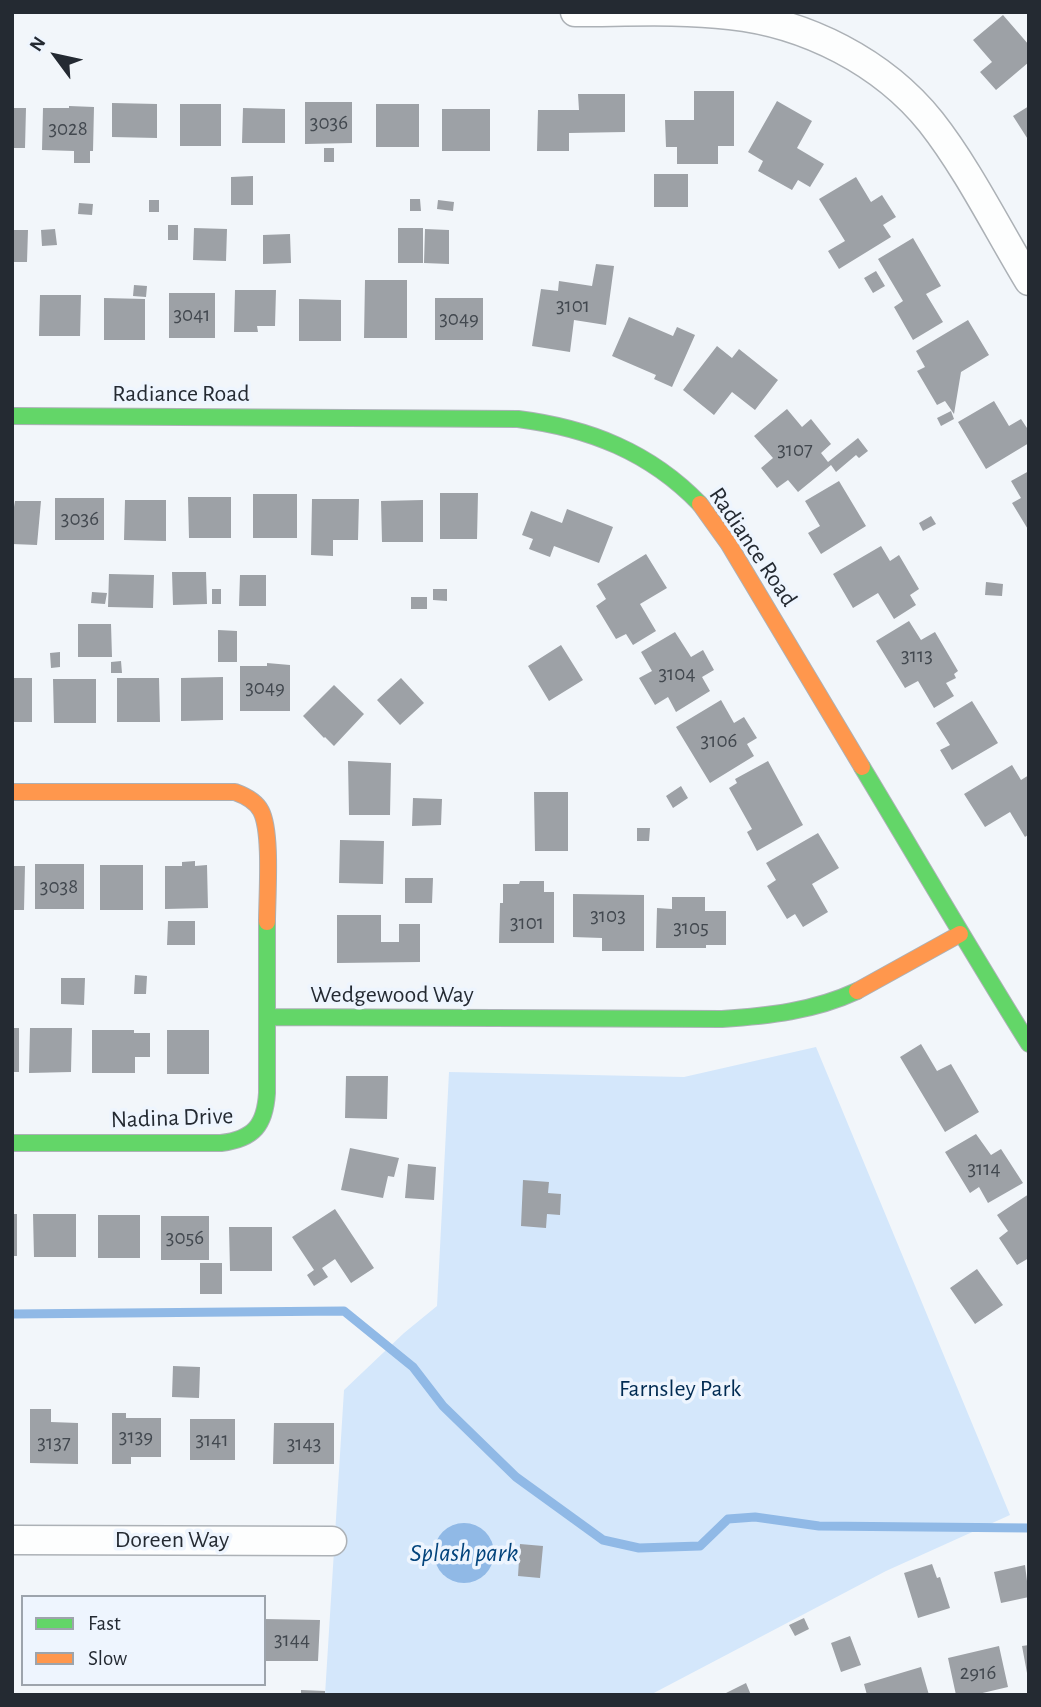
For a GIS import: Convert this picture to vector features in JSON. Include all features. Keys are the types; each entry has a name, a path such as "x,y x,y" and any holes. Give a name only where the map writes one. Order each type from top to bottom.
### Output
{"street":[{"path":"575,12 730,15 767,21 803,32 837,47 876,70 930,121 948,146 1029,281"},
{"name":"Radiance Road","path":"12,416 518,419 582,429 639,453 675,479 705,509 728,543 960,934 1029,1044"},
{"path":"12,792 235,792 257,802 265,817 266,827 267,1017"},
{"name":"Wedgewood Way","path":"267,1017 722,1019 770,1016 804,1009 862,989 960,934"},
{"name":"Nadina Drive","path":"12,1143 239,1141 256,1131 264,1116 267,1017"},
{"name":"Doreen Way","path":"12,1540 332,1541"}],"green space":[{"name":"Farnsley Park","path":"816,1047 1010,1515 886,1571 650,1695 325,1695 344,1390 437,1306 449,1072 684,1077"}],"water":[{"name":"Splash park","path":"464,1523 481,1528 489,1536 494,1553 489,1570 481,1578 464,1583 447,1578 439,1570 434,1553 439,1536 447,1528"}],"building":[{"path":"1003,15 1029,45 1029,62 996,90 980,72 992,62 973,40"},
{"path":"694,91 734,91 734,146 718,146 718,164 677,164 677,147 666,147 665,120 694,120"},
{"path":"578,94 625,94 625,132 569,133 569,151 537,151 538,110 579,110"},
{"path":"777,101 812,121 797,148 824,164 810,187 798,180 792,190 758,171 763,161 748,152"},
{"path":"305,102 352,102 352,143 305,144"},
{"path":"112,103 157,104 157,138 112,137"},
{"path":"180,104 221,104 221,146 180,146"},
{"path":"376,104 419,104 419,147 376,147"},
{"path":"1029,106 1029,141 1013,116"},
{"path":"94,107 93,151 90,151 90,163 74,163 74,151 42,150 43,108"},
{"path":"12,108 26,108 25,148 12,148"},
{"path":"243,108 285,109 285,143 242,143"},
{"path":"442,109 490,109 490,151 442,151"},
{"path":"324,148 334,148 334,162 324,162"},
{"path":"654,174 688,174 688,207 654,207"},
{"path":"253,176 253,205 231,205 231,177"},
{"path":"856,177 871,202 882,195 896,217 883,225 891,237 839,269 828,251 845,241 819,199"},
{"path":"410,199 420,199 421,211 410,211"},
{"path":"149,200 159,200 159,212 149,212"},
{"path":"438,200 454,202 453,211 437,209"},
{"path":"79,203 93,204 92,215 78,214"},
{"path":"168,225 178,225 178,240 168,240"},
{"path":"194,228 227,229 226,261 193,260"},
{"path":"398,228 423,228 423,263 398,263"},
{"path":"55,229 57,245 42,246 41,230"},
{"path":"425,229 449,230 449,264 424,263"},
{"path":"12,230 28,230 27,262 12,262"},
{"path":"290,234 291,263 263,264 263,235"},
{"path":"913,238 941,286 926,294 943,322 913,340 894,307 903,301 878,259"},
{"path":"596,264 614,266 606,325 574,320 570,352 532,346 541,289 558,291 559,281 592,286"},
{"path":"876,271 885,286 873,293 864,278"},
{"path":"365,280 407,280 407,338 364,338"},
{"path":"134,285 147,286 146,297 133,296"},
{"path":"235,290 276,290 275,326 257,326 258,332 234,332"},
{"path":"169,293 215,293 215,338 169,338"},
{"path":"40,295 81,295 80,336 39,336"},
{"path":"104,298 145,299 145,340 104,340"},
{"path":"435,298 483,298 483,340 435,340"},
{"path":"299,299 341,300 341,341 299,341"},
{"path":"629,317 673,336 677,327 695,335 672,387 654,379 656,375 612,356"},
{"path":"968,320 989,355 961,372 954,414 945,401 937,405 917,371 925,367 916,351"},
{"path":"717,346 732,358 739,349 778,380 755,410 732,392 714,415 683,390"},
{"path":"994,401 1009,426 1021,419 1029,431 1029,443 986,469 958,422"},
{"path":"787,409 802,427 811,419 831,444 821,453 828,462 858,438 868,451 859,458 856,455 836,472 831,465 798,492 788,480 777,488 761,468 773,458 754,436"},
{"path":"951,411 954,419 941,426 937,418"},
{"path":"1029,471 1029,531 1012,503 1021,498 1011,481"},
{"path":"839,481 866,526 821,554 808,533 820,526 805,501"},
{"path":"440,493 478,493 477,539 440,539"},
{"path":"253,494 297,494 297,538 253,538"},
{"path":"188,497 231,497 231,538 189,538"},
{"path":"55,498 104,498 104,540 55,540"},
{"path":"312,499 359,499 358,540 333,540 333,556 311,555"},
{"path":"125,500 166,500 166,541 124,540"},
{"path":"423,500 423,542 382,542 381,501"},
{"path":"15,501 41,501 37,545 12,544 12,507"},
{"path":"567,509 613,527 599,563 554,546 550,557 529,549 533,539 522,535 531,511 562,523"},
{"path":"931,516 936,524 923,531 919,523"},
{"path":"881,546 890,561 899,555 919,589 910,595 916,605 894,619 878,593 853,608 833,574"},
{"path":"646,554 667,588 640,604 656,631 633,645 626,634 616,639 596,606 606,599 597,584"},
{"path":"172,572 206,572 207,604 173,605"},
{"path":"109,574 154,575 153,608 108,607"},
{"path":"240,575 266,575 266,606 239,606"},
{"path":"986,582 1003,584 1002,596 985,595"},
{"path":"212,589 221,589 221,604 212,604"},
{"path":"433,589 447,589 447,601 433,600"},
{"path":"92,592 107,593 105,604 91,603"},
{"path":"411,597 427,597 427,609 411,609"},
{"path":"909,621 921,640 935,632 958,671 954,674 956,678 946,683 954,696 934,708 918,681 905,688 876,641"},
{"path":"78,624 111,624 112,657 78,657"},
{"path":"218,630 237,631 237,662 218,662"},
{"path":"675,632 691,657 703,650 714,670 702,677 710,691 676,712 668,697 655,705 639,678 652,671 641,652"},
{"path":"561,645 583,680 549,701 528,666"},
{"path":"60,652 60,667 51,668 50,653"},
{"path":"121,661 122,673 111,673 111,662"},
{"path":"267,663 290,665 290,711 240,711 240,666 267,666"},
{"path":"223,677 223,720 181,721 181,678"},
{"path":"12,678 32,678 32,722 12,722"},
{"path":"117,678 159,678 160,722 117,722"},
{"path":"401,678 424,703 400,725 377,700"},
{"path":"53,679 96,679 96,723 54,723"},
{"path":"334,685 364,714 334,746 303,716"},
{"path":"721,700 734,723 744,717 757,738 747,744 754,756 710,783 676,727"},
{"path":"972,701 998,743 952,770 940,750 950,745 936,723"},
{"path":"348,761 391,763 390,815 349,815"},
{"path":"768,761 803,825 757,851 747,832 752,829 729,788 737,783 735,779"},
{"path":"1012,765 1021,780 1029,775 1029,834 1025,837 1010,812 985,827 964,794"},
{"path":"681,786 688,798 673,808 666,796"},
{"path":"534,792 568,792 568,851 535,851"},
{"path":"413,798 442,799 441,825 412,826"},
{"path":"637,828 650,828 649,841 637,841"},
{"path":"818,833 839,868 812,884 828,912 803,927 795,914 787,919 767,886 776,880 766,863"},
{"path":"340,840 384,841 383,884 339,883"},
{"path":"195,861 195,866 207,865 208,908 165,909 165,866 182,866 182,862"},
{"path":"35,864 84,864 84,909 35,909"},
{"path":"100,865 143,865 143,910 100,910"},
{"path":"12,866 25,866 24,910 12,910"},
{"path":"405,878 433,878 432,903 405,903"},
{"path":"520,881 544,881 544,892 554,892 554,943 499,943 503,884 519,884"},
{"path":"573,894 644,895 644,951 602,951 602,938 573,937"},
{"path":"672,897 705,897 705,911 726,911 726,945 706,945 706,948 656,948 657,908 672,909"},
{"path":"337,915 381,915 381,942 399,942 399,924 420,924 420,962 337,963"},
{"path":"168,921 195,921 195,945 167,945"},
{"path":"135,975 147,976 146,994 134,994"},
{"path":"61,978 85,978 84,1005 61,1004"},
{"path":"12,1028 19,1028 19,1072 12,1072"},
{"path":"30,1028 72,1028 71,1072 29,1073"},
{"path":"92,1030 134,1030 134,1033 150,1033 150,1057 135,1057 135,1073 92,1073"},
{"path":"167,1030 209,1030 209,1074 167,1074"},
{"path":"921,1044 937,1071 951,1064 979,1112 945,1132 900,1057"},
{"path":"346,1076 388,1076 387,1119 345,1118"},
{"path":"976,1134 991,1155 1001,1149 1023,1183 988,1203 979,1187 970,1193 945,1152"},
{"path":"350,1148 399,1158 394,1177 388,1176 383,1198 341,1190"},
{"path":"408,1164 436,1167 434,1200 405,1198"},
{"path":"523,1180 549,1182 548,1193 561,1194 560,1215 547,1214 546,1228 521,1226"},
{"path":"1029,1194 1029,1258 1017,1265 999,1238 1008,1231 997,1215"},
{"path":"335,1209 374,1268 351,1283 335,1259 322,1268 328,1277 314,1286 307,1275 314,1270 292,1237"},
{"path":"12,1214 17,1214 17,1256 12,1256"},
{"path":"33,1214 76,1214 76,1257 34,1257"},
{"path":"98,1215 140,1215 140,1258 98,1258"},
{"path":"161,1216 209,1216 209,1260 161,1260"},
{"path":"229,1227 272,1227 272,1271 230,1271"},
{"path":"200,1263 222,1263 222,1294 200,1294"},
{"path":"977,1269 1003,1305 975,1324 950,1288"},
{"path":"173,1366 200,1367 199,1398 172,1397"},
{"path":"30,1409 51,1409 51,1422 78,1423 78,1464 30,1463"},
{"path":"112,1413 126,1413 126,1418 161,1418 161,1457 131,1457 131,1464 112,1464"},
{"path":"190,1419 235,1419 235,1460 190,1460"},
{"path":"274,1423 334,1423 334,1464 273,1464"},
{"path":"520,1544 543,1546 540,1578 518,1576"},
{"path":"932,1564 937,1578 940,1577 950,1608 918,1618 904,1573"},
{"path":"1025,1565 1029,1597 1001,1603 994,1572"},
{"path":"804,1618 809,1629 795,1636 789,1625"},
{"path":"266,1619 320,1620 318,1661 266,1661"},
{"path":"850,1636 861,1665 841,1672 831,1643"},
{"path":"1029,1645 1029,1673 1027,1673 1022,1646"},
{"path":"999,1646 1008,1687 974,1695 956,1695 948,1658"},
{"path":"921,1667 929,1695 867,1695 864,1684"},
{"path":"746,1683 751,1695 722,1695"},
{"path":"301,1690 325,1691 325,1695 301,1695"}],"waterway":[{"path":"12,1314 344,1311 413,1367 443,1406 516,1477 603,1540 639,1548 700,1546 728,1519 755,1517 819,1526 1029,1528"}],"traffic: fast":[{"path":"12,416 518,419 569,429 617,445 660,470 700,504"},
{"path":"862,767 1029,1044"},
{"path":"12,1143 221,1143 250,1134 264,1114 267,1093 267,922"},
{"path":"267,1017 722,1019 791,1011 857,991"}],"traffic: slow":[{"path":"700,504 728,543 862,767"},
{"path":"12,792 235,792 247,797 261,811 267,834 267,922"},
{"path":"857,991 960,934"}]}
